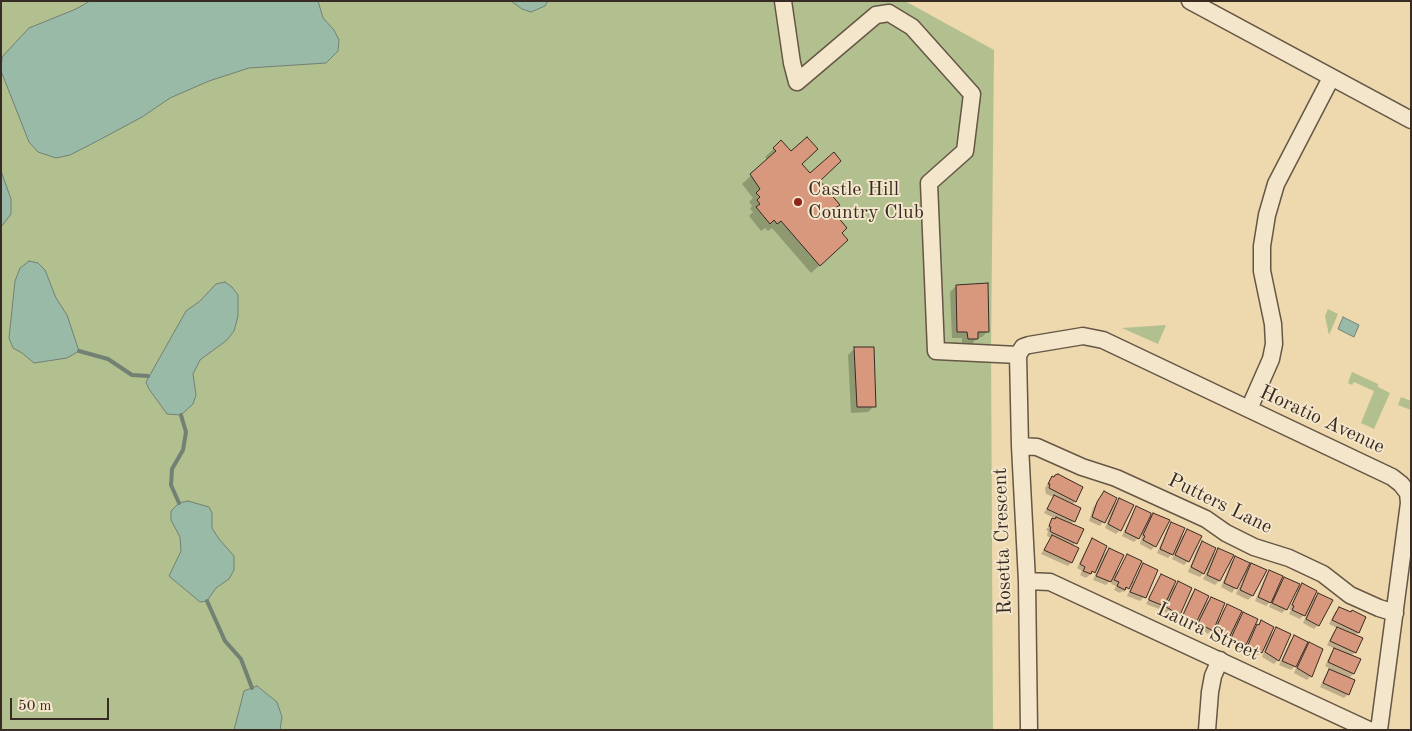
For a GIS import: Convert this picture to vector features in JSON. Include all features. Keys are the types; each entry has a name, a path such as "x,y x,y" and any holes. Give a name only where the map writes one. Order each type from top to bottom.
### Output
{"street":[{"path":"783,1 792,64 797,82 876,15 889,13 912,27 972,94 965,150 929,183 936,351 1019,353"},
{"path":"1190,1 1411,120"},
{"path":"1249,409 1271,359 1274,344 1273,324 1262,270 1262,246 1267,215 1276,184 1331,78"},
{"name":"Horatio Avenue","path":"1019,353 1029,345 1072,337 1093,337 1103,340 1392,477 1408,493 1409,503 1379,730"},
{"name":"Rosetta Crescent","path":"1019,353 1020,446 1027,581 1029,730"},
{"name":"Putters Lane","path":"1020,446 1037,447 1082,467 1116,478 1206,519 1226,533 1254,547 1289,558 1323,574 1350,595 1395,613"},
{"name":"Laura Street","path":"1027,581 1050,582 1368,730"},
{"path":"1207,730 1210,692 1220,660"}],"green space":[{"name":"Castle Hill Country Club","path":"1,1 905,1 994,50 991,349 993,730 1,730"},
{"path":"1328,309 1338,314 1329,335 1325,316"},
{"path":"1166,325 1158,344 1122,328"},
{"path":"1352,372 1378,384 1378,387 1390,393 1374,429 1361,423 1374,391 1354,382 1352,385 1348,383"},
{"path":"1401,397 1411,401 1411,410 1398,405"}],"shaded area":[{"path":"90,1 318,1 323,18 334,30 339,40 338,51 326,63 249,68 209,81 170,98 142,117 70,155 56,158 38,152 29,142 1,71 2,57 29,28 76,9"},
{"path":"511,1 548,1 545,6 531,12 522,9"},
{"path":"1,171 11,199 11,214 1,227"},
{"path":"29,261 38,263 45,270 56,298 67,315 79,351 67,358 34,363 13,348 9,338 15,281 20,268"},
{"path":"225,282 238,295 238,316 234,331 227,340 200,360 193,374 196,395 193,404 181,415 167,414 146,382 186,311 200,301 216,284"},
{"path":"1343,317 1359,325 1354,337 1338,329"},
{"path":"188,501 209,507 212,513 212,528 234,556 234,570 229,579 216,588 207,601 200,602 169,576 181,551 180,537 171,520 171,511 179,503"},
{"path":"257,686 277,702 282,717 280,730 234,730 244,691"}],"building":[{"name":"Castle Hill Country Club","path":"807,137 818,149 802,164 810,173 834,152 841,161 820,181 840,205 832,210 847,228 842,233 848,240 820,266 781,221 777,224 774,220 770,224 756,207 760,204 757,200 760,197 756,193 760,189 750,174 776,151 773,148 781,140 791,151"},
{"path":"988,283 989,332 978,332 978,339 968,339 967,332 957,332 956,285"},
{"path":"854,347 874,347 876,407 857,407"},
{"path":"1058,474 1083,487 1076,502 1049,488 1050,484 1048,484 1052,476 1054,477"},
{"path":"1104,491 1117,498 1105,523 1092,517 1097,502"},
{"path":"1054,495 1081,508 1075,522 1047,509"},
{"path":"1119,498 1134,505 1121,531 1108,524"},
{"path":"1136,506 1151,513 1139,539 1125,532"},
{"path":"1153,513 1170,520 1156,547 1143,540 1145,536 1143,535"},
{"path":"1056,517 1084,529 1077,544 1051,532 1051,527 1049,526 1052,518 1055,519"},
{"path":"1171,522 1185,528 1173,555 1160,549"},
{"path":"1187,529 1202,536 1189,562 1175,555"},
{"path":"1052,535 1079,548 1072,563 1044,550"},
{"path":"1092,538 1107,546 1095,573 1092,571 1091,574 1083,571 1085,567 1080,564"},
{"path":"1202,541 1216,548 1204,574 1191,567"},
{"path":"1109,548 1124,555 1111,582 1096,576"},
{"path":"1218,548 1234,555 1220,581 1207,575"},
{"path":"1127,554 1142,561 1129,589 1126,587 1125,590 1117,586 1119,582 1114,580"},
{"path":"1235,556 1250,563 1237,589 1224,583"},
{"path":"1143,563 1158,570 1146,598 1130,592"},
{"path":"1251,563 1267,570 1253,596 1240,590"},
{"path":"1269,570 1283,576 1271,603 1258,597"},
{"path":"1161,574 1176,581 1164,606 1149,600"},
{"path":"1284,577 1300,584 1287,610 1272,603"},
{"path":"1178,581 1192,588 1180,615 1166,607"},
{"path":"1302,583 1317,591 1305,616 1292,610 1294,606 1292,605"},
{"path":"1195,589 1209,596 1197,621 1183,615"},
{"path":"1318,593 1333,600 1319,626 1306,619"},
{"path":"1211,597 1225,603 1213,631 1198,623"},
{"path":"1227,604 1242,611 1229,638 1215,630"},
{"path":"1339,607 1351,612 1352,610 1366,617 1359,633 1332,620"},
{"path":"1243,612 1258,619 1246,645 1231,638"},
{"path":"1261,620 1274,627 1262,653 1248,645 1257,624 1259,625"},
{"path":"1276,627 1291,634 1279,661 1265,652"},
{"path":"1337,627 1363,638 1356,653 1330,641"},
{"path":"1294,635 1308,642 1296,667 1282,661"},
{"path":"1309,642 1323,649 1312,677 1297,668"},
{"path":"1334,648 1361,659 1354,674 1328,662"},
{"path":"1329,669 1355,680 1349,695 1323,683"}],"waterway":[{"path":"79,351 108,359 132,375 148,376"},
{"path":"179,503 171,485 172,469 183,450 186,432 181,415"},
{"path":"207,601 225,641 241,659 252,688"}],"place":[{"name":"Castle Hill Country Club","path":"798,202"}]}
